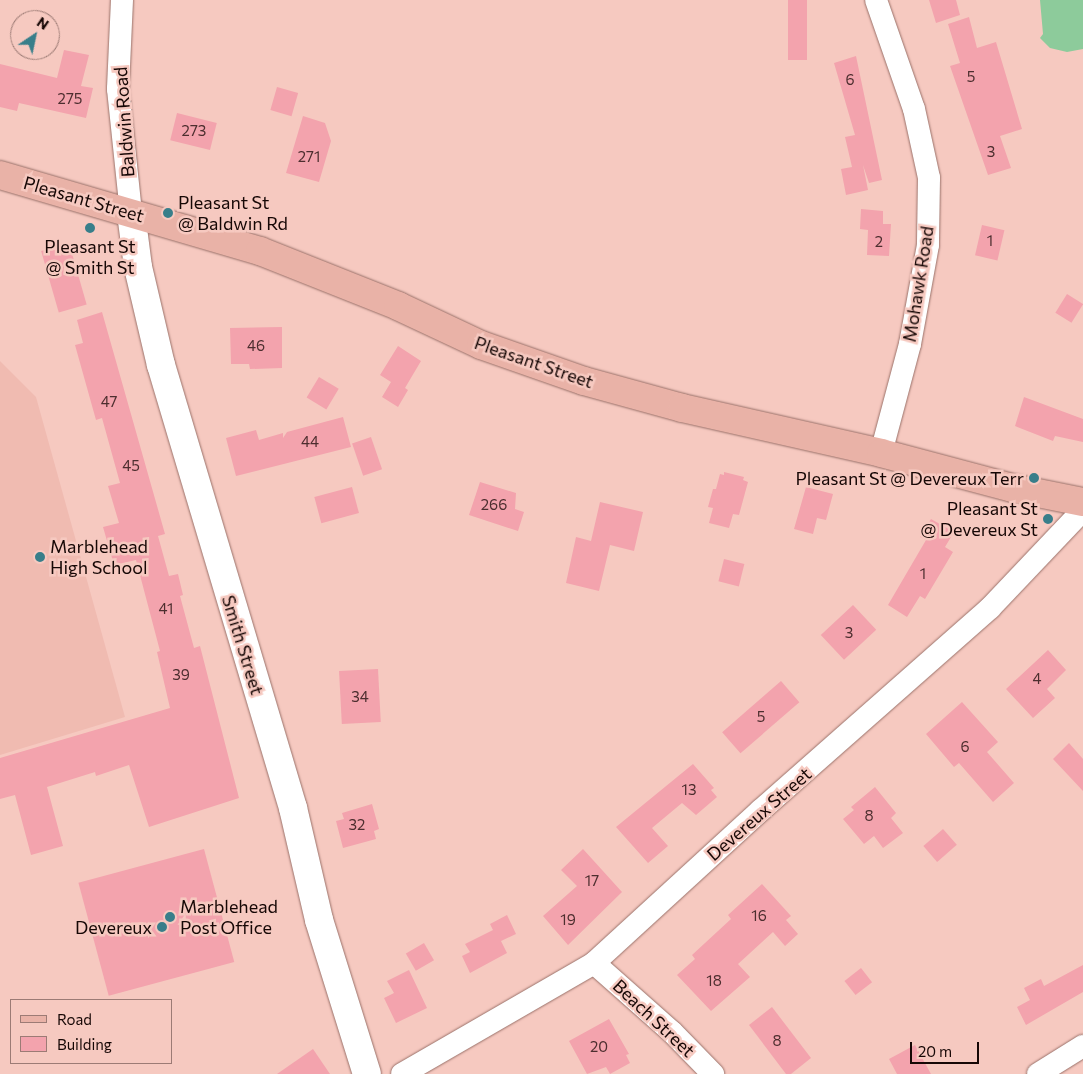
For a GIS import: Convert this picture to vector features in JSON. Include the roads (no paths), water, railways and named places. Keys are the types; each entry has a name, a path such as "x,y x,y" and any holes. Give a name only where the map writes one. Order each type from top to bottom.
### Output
{"main road":[{"name":"Pleasant Street","path":"0,175 260,251 398,306 481,346 584,381 682,408 881,453 1013,488 1083,502"}],"street":[{"name":"Baldwin Road","path":"122,0 118,89 131,213"},
{"name":"Mohawk Road","path":"876,0 914,109 929,178 928,246 910,344 881,453"},
{"name":"Smith Street","path":"131,213 138,267 161,365 293,808 319,920 367,1074"},
{"name":"Devereux Street","path":"402,1074 594,963 761,810 990,608 1083,510"},
{"name":"Beach Street","path":"594,963 672,1032 712,1074"},
{"path":"1038,1074 1083,1046"}],"place":[{"name":"Pleasant St @ Baldwin Rd","path":"168,213"},
{"name":"Pleasant St @ Smith St","path":"90,228"},
{"name":"Pleasant St @ Devereux Terr","path":"1034,478"},
{"name":"Pleasant St @ Devereux St","path":"1048,519"},
{"name":"Marblehead High School","path":"40,557"},
{"name":"Marblehead Post Office","path":"170,917"},
{"name":"Devereux","path":"162,927"}]}
